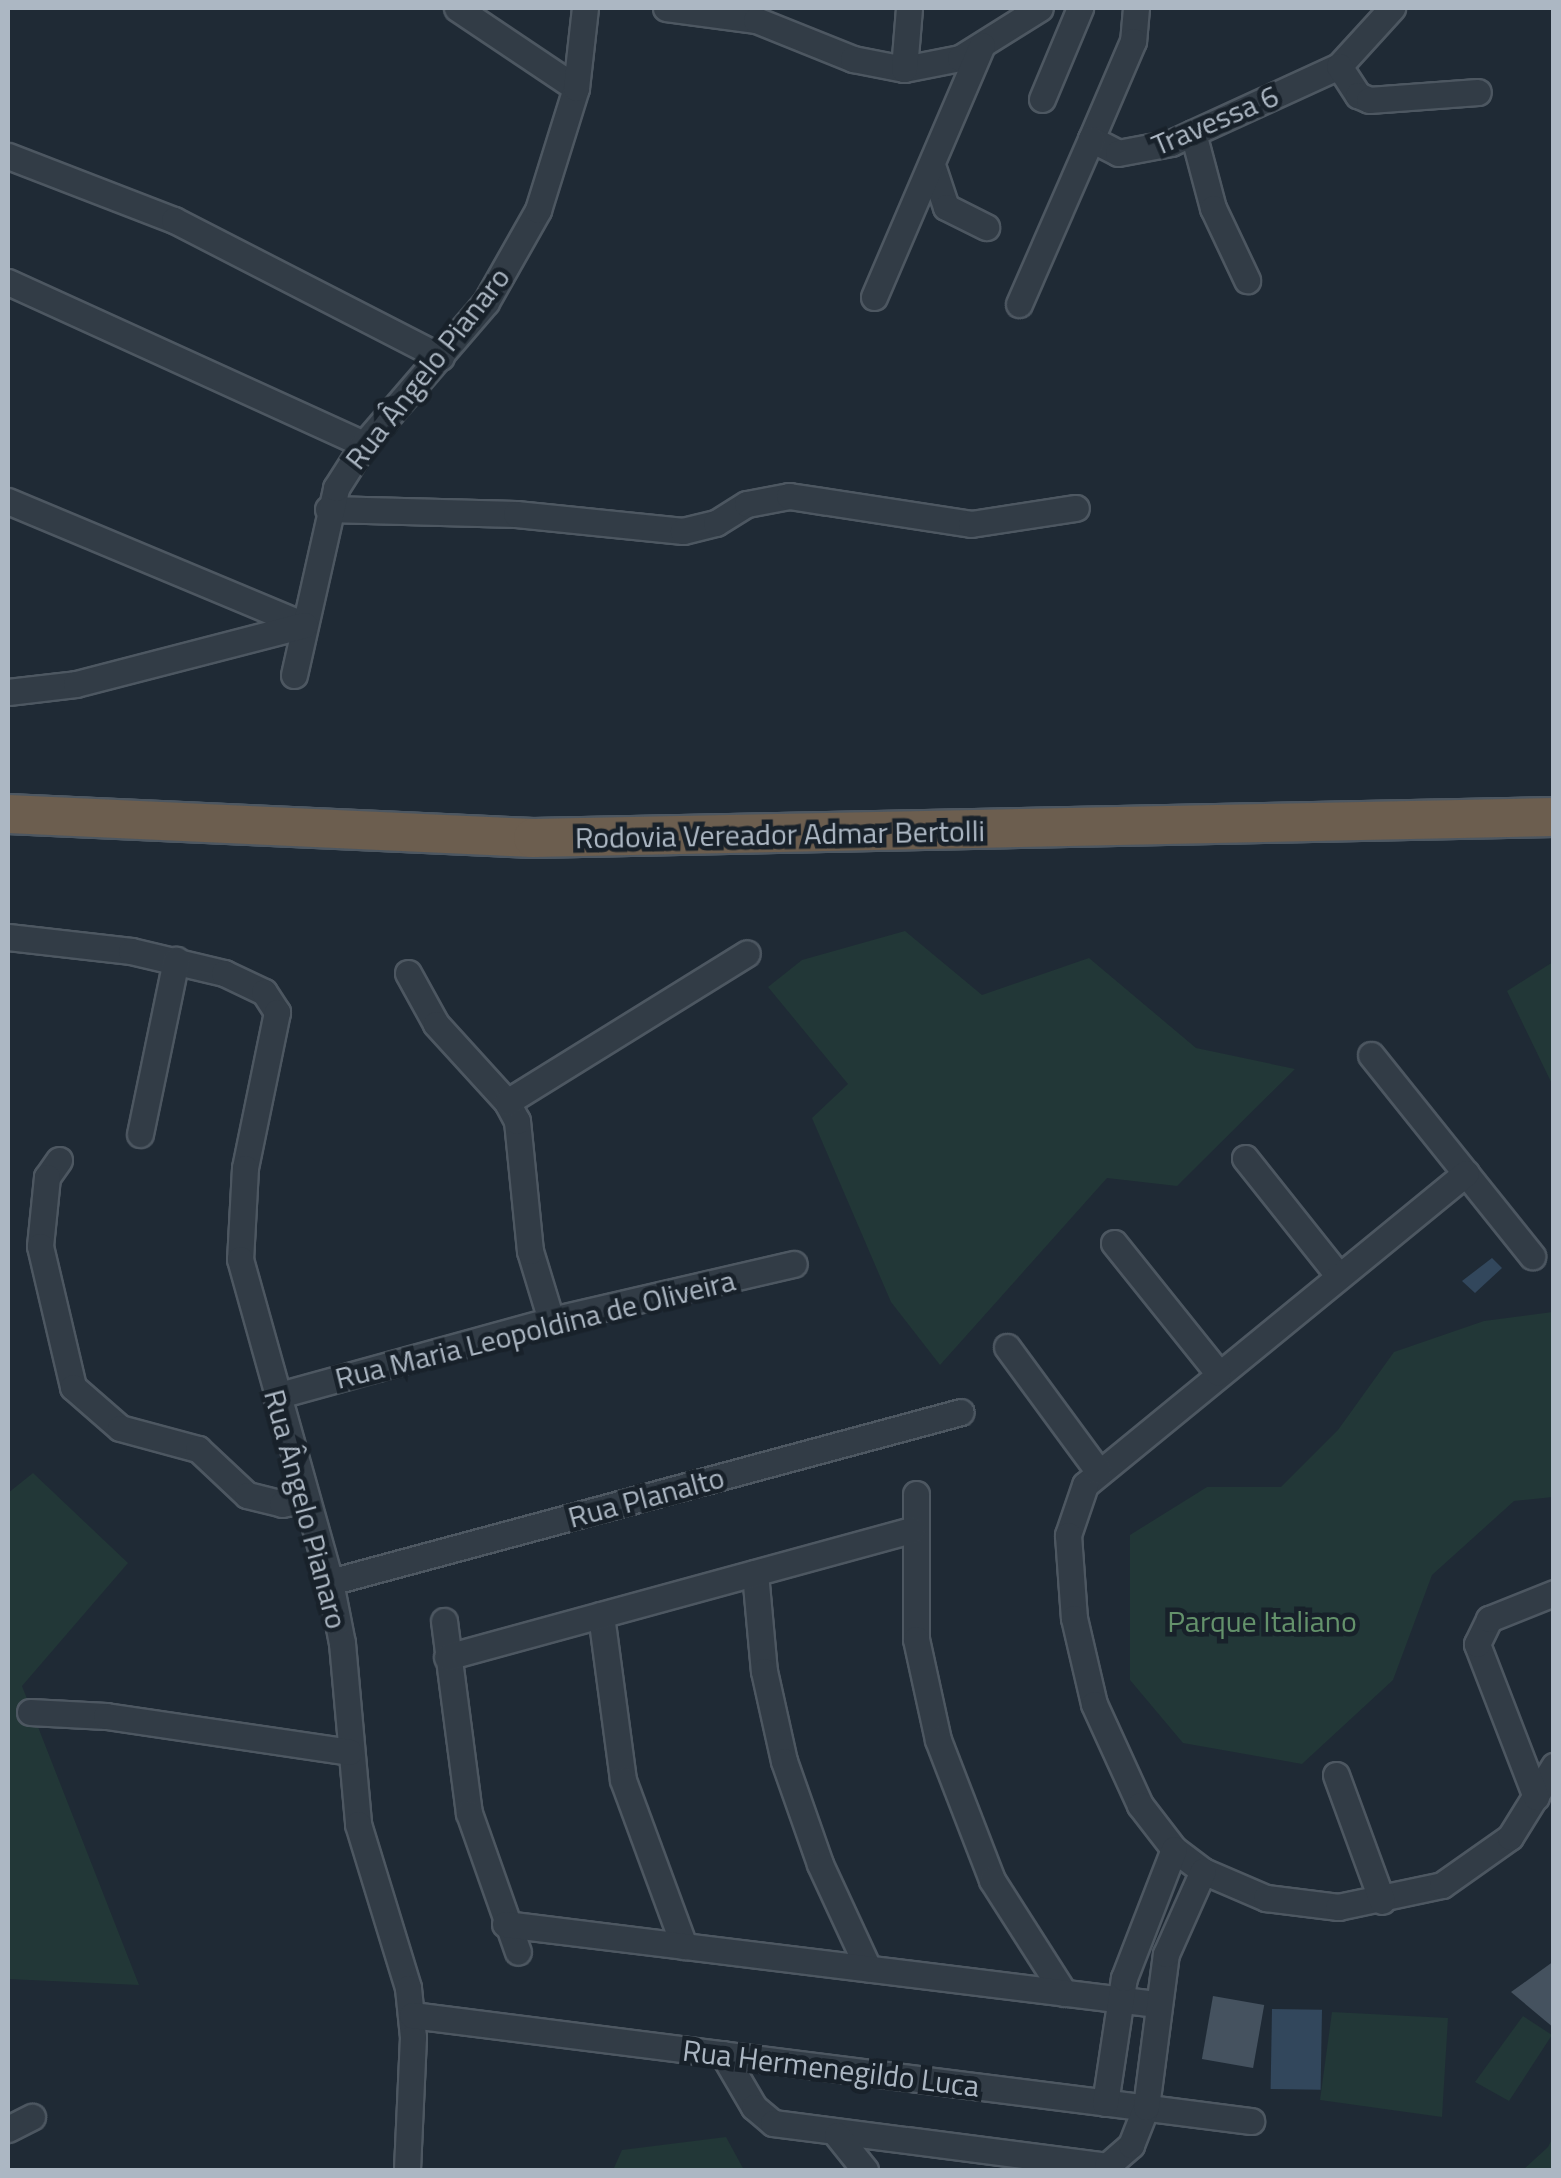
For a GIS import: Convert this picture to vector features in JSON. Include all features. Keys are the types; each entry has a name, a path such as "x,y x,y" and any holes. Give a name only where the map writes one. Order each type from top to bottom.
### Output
{"highway":[{"name":"Rodovia Vereador Admar Bertolli","path":"8,814 533,838 1554,817"}],"street":[{"path":"458,8 576,88"},
{"name":"Rua Ângelo Pianaro","path":"294,675 328,509 364,444 441,357 521,244 553,172 576,88 584,8"},
{"path":"666,8 756,20 853,59 904,69 942,65 1040,8"},
{"path":"904,69 909,8"},
{"path":"1042,99 1080,8"},
{"path":"1019,304 1134,41 1136,8"},
{"name":"Travessa 6","path":"1091,139 1134,153 1193,133 1338,66 1392,8"},
{"path":"874,298 982,44"},
{"path":"1338,66 1358,94 1369,100 1478,92"},
{"path":"1193,133 1214,208 1247,280"},
{"path":"8,156 194,229 441,357"},
{"path":"932,165 946,207 986,228"},
{"path":"8,282 364,444"},
{"path":"328,509 533,516 683,532 716,523 747,504 790,496 970,524 1076,508"},
{"path":"8,500 304,626"},
{"path":"8,692 76,684 304,626"},
{"path":"8,938 176,960 140,1134"},
{"path":"508,1102 747,954"},
{"name":"Rua Ângelo Pianaro","path":"176,960 253,984 274,1004 276,1026 245,1168 239,1230 245,1289 330,1582 344,1657 358,1824 402,1960 412,2015 407,2170"},
{"path":"408,973 436,1024 508,1102 517,1121 528,1238 551,1320"},
{"path":"1371,1055 1532,1256"},
{"path":"1244,1158 1339,1276"},
{"path":"60,1160 47,1177 40,1246 73,1387 120,1428 198,1449 248,1495 282,1504 306,1499"},
{"path":"1466,1173 1098,1470 1075,1499 1068,1535 1082,1662 1123,1778 1174,1848 1202,1872 1300,1904 1382,1901 1468,1872 1510,1837 1554,1766"},
{"path":"1114,1242 1218,1373"},
{"name":"Rua Maria Leopoldina de Oliveira","path":"276,1396 551,1320 794,1264"},
{"path":"1007,1348 1098,1470"},
{"name":"Rua Planalto","path":"330,1582 962,1412"},
{"path":"916,1494 912,1530 916,1640 952,1787 992,1880 1064,1993"},
{"path":"447,1657 912,1530"},
{"path":"755,1574 764,1671 784,1761 820,1864 868,1968"},
{"path":"1536,1798 1478,1644 1489,1620 1554,1593"},
{"path":"601,1616 623,1780 684,1946"},
{"path":"444,1621 469,1813 518,1952"},
{"path":"30,1712 106,1716 350,1752"},
{"path":"1336,1775 1382,1901"},
{"path":"1105,2102 1119,2000 1141,1922 1174,1848"},
{"path":"723,2054 762,2115 836,2135 1026,2166 1107,2166 1131,2145 1146,2108 1157,2004 1172,1934 1202,1872"},
{"path":"506,1924 1157,2004"},
{"name":"Rua Hermenegildo Luca","path":"412,2015 1251,2121"},
{"path":"8,2129 32,2117"},
{"path":"836,2135 865,2170"}],"green space":[{"path":"905,931 982,995 1089,958 1196,1048 1295,1069 1177,1186 1107,1178 940,1365 891,1302 812,1118 848,1084 768,987 802,960"},
{"path":"1553,962 1553,1086 1507,991"},
{"name":"Parque Italiano","path":"1553,1312 1553,1497 1514,1501 1432,1575 1393,1680 1302,1764 1183,1743 1130,1680 1130,1535 1207,1487 1281,1487 1338,1430 1394,1352 1484,1321"},
{"path":"33,1473 128,1563 22,1686 139,1985 8,1979 8,1493"},
{"path":"1332,2012 1448,2018 1442,2117 1320,2100"},
{"path":"1523,2016 1552,2035 1509,2101 1475,2082"},
{"path":"726,2137 744,2170 613,2170 622,2150"},
{"path":"1553,2137 1553,2170 1523,2170 1548,2147"}],"water":[{"path":"1492,1258 1502,1268 1475,1293 1462,1281"},
{"path":"1272,2009 1322,2010 1321,2090 1271,2089"}],"building":[{"path":"1554,1961 1554,2028 1511,1992"},
{"path":"1213,1996 1264,2005 1253,2068 1202,2059"}]}
